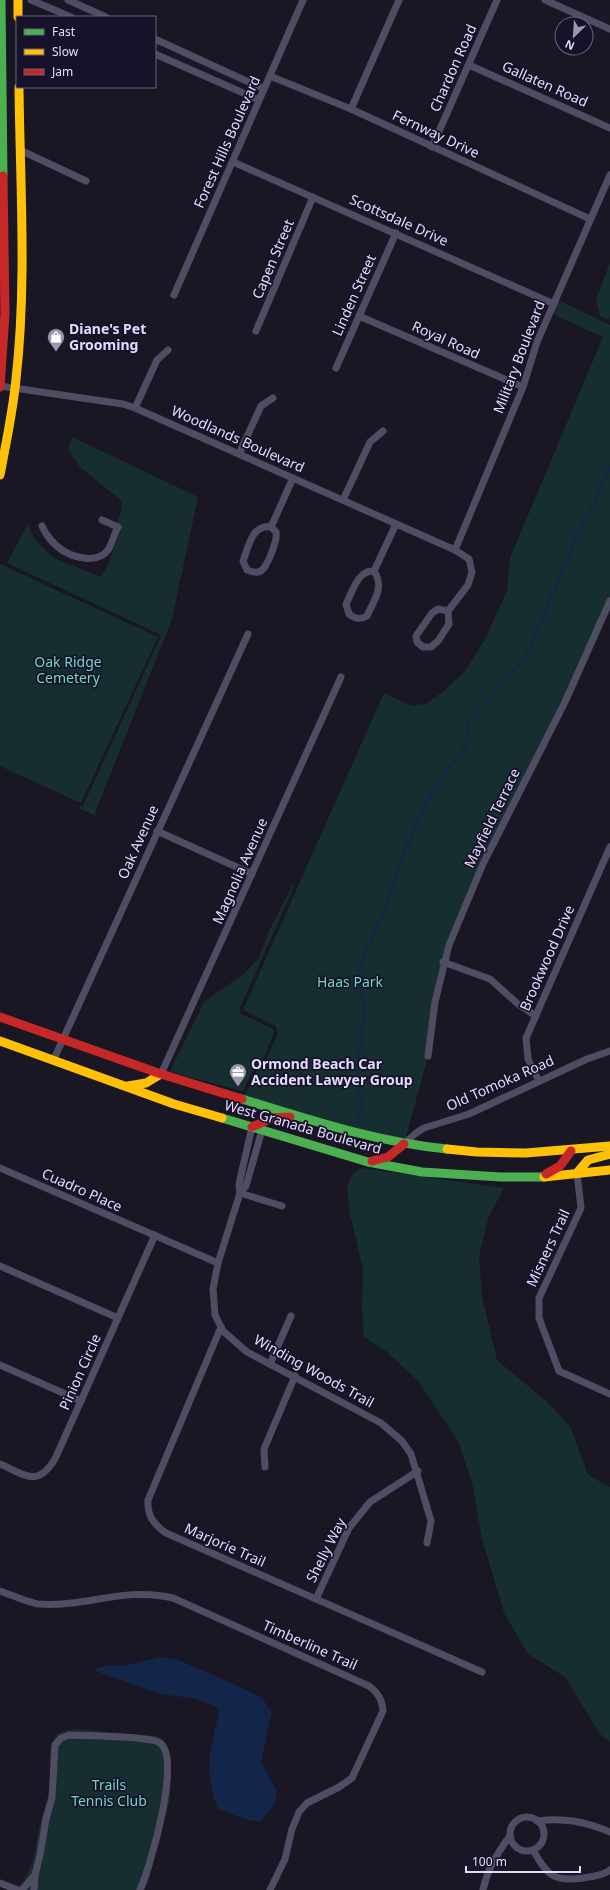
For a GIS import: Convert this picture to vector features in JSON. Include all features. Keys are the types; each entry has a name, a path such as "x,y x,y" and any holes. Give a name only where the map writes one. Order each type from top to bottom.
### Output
{"main road":[{"path":"0,386 2,334 3,128 1,0"},
{"path":"14,0 18,14"},
{"path":"18,0 18,14"},
{"path":"0,475 16,388 22,300 19,88"},
{"path":"3,128 12,137 20,150"},
{"name":"West Granada Boulevard","path":"0,1017 161,1074 357,1134 404,1144 477,1152 526,1153 571,1151 610,1146"},
{"name":"West Granada Boulevard","path":"0,1042 174,1104 368,1162 422,1172 501,1177 542,1177 577,1172 610,1170"},
{"path":"124,1086 147,1084 155,1080 161,1074"},
{"path":"252,1127 272,1118 297,1116"},
{"path":"368,1162 388,1157 404,1144"},
{"path":"542,1177 560,1166 571,1151"},
{"path":"577,1172 588,1160 610,1154"}],"street":[{"path":"31,0 69,16"},
{"path":"68,0 104,16"},
{"name":"Forest Hills Boulevard","path":"174,295 303,0"},
{"path":"351,109 399,0"},
{"name":"Chardon Road","path":"432,147 497,0"},
{"path":"545,0 610,29"},
{"path":"156,39 264,89"},
{"path":"180,66 185,53"},
{"path":"156,54 259,100"},
{"name":"Gallaten Road","path":"469,65 610,128"},
{"name":"Fernway Drive","path":"270,76 351,109 590,219"},
{"path":"20,150 86,181"},
{"name":"Scottsdale Drive","path":"233,162 554,304"},
{"name":"Military Boulevard","path":"455,550 523,387 537,342 610,175"},
{"name":"Capen Street","path":"256,331 313,197"},
{"name":"Linden Street","path":"336,368 396,233"},
{"name":"Royal Road","path":"359,316 523,387"},
{"path":"135,408 157,360 168,350"},
{"name":"Woodlands Boulevard","path":"0,386 123,404 135,408 455,550 469,559 472,572 468,584 448,611"},
{"path":"239,454 261,406 273,398"},
{"path":"343,500 370,442 384,431"},
{"path":"271,527 293,478"},
{"path":"42,526 46,535 62,550 85,559 98,558 107,551 118,527 102,520"},
{"path":"374,571 396,524"},
{"path":"265,526 271,527 276,532 277,538 263,570 258,573 247,570 243,560 255,531 265,526"},
{"path":"369,570 374,571 379,580 379,588 367,616 363,618 355,618 349,614 346,604 362,575 369,570"},
{"name":"Mayfield Terrace","path":"428,1056 435,1002 443,962 449,944 483,864 565,702 610,601"},
{"path":"438,609 448,611 449,624 438,641 431,647 423,647 417,642 416,636 432,613 438,609"},
{"name":"Oak Avenue","path":"53,1061 248,634"},
{"name":"Magnolia Avenue","path":"161,1074 341,677"},
{"path":"157,831 252,874"},
{"name":"Brookwood Drive","path":"539,1081 528,1059 526,1038 610,847"},
{"path":"443,962 490,979 518,1004 536,1016"},
{"name":"Old Tomoka Road","path":"404,1144 424,1128 469,1114 587,1059 610,1051"},
{"name":"Winding Woods Trail","path":"240,1193 239,1184 252,1127"},
{"name":"Winding Woods Trail","path":"262,1130 246,1186 240,1193 218,1262 213,1289 215,1315 223,1331 247,1352 295,1376 381,1423 402,1441 412,1454 431,1521 427,1543"},
{"name":"Cuadro Place","path":"0,1168 218,1262"},
{"name":"Misners Trail","path":"577,1172 581,1208 539,1298 539,1318 559,1371 610,1394"},
{"path":"240,1193 282,1206"},
{"name":"Pinion Circle","path":"0,1464 27,1476 38,1477 47,1472 55,1459 154,1235"},
{"path":"0,1266 118,1318"},
{"path":"270,1364 292,1316"},
{"name":"Marjorie Trail","path":"221,1327 148,1500 148,1511 156,1526 166,1533 482,1672"},
{"path":"0,1365 81,1401"},
{"path":"265,1467 264,1448 295,1376"},
{"name":"Shelly Way","path":"316,1599 349,1528 370,1502 418,1471"},
{"name":"Timberline Trail","path":"0,1591 36,1604 58,1604 120,1595 157,1594 173,1598 369,1686 378,1694 382,1702 383,1711 352,1778 339,1788 307,1803 299,1812 292,1828 285,1859 270,1890"},
{"path":"34,1890 35,1875 46,1819 52,1798 54,1752 58,1740 69,1735 156,1740 162,1744 166,1752 166,1793 160,1826 140,1890"},
{"path":"528,1817 538,1821 542,1826 543,1837 538,1847 528,1851 517,1848 513,1844 510,1836 510,1828 517,1820 528,1817"},
{"path":"538,1821 555,1818 570,1820 590,1824 610,1832"},
{"path":"483,1890 486,1874 510,1836"},
{"path":"533,1850 546,1871 559,1879 569,1880 603,1875 610,1870"},
{"path":"22,1890 35,1875"},
{"path":"0,1883 18,1890"}],"green space":[{"path":"610,263 609,320 600,316 596,299"},
{"name":"Haas Park","path":"556,299 610,325 610,601 511,806 449,944 428,1056 404,1144 243,1099 257,1070 264,1064 278,1033 276,1026 243,1010 384,693 412,706 426,704 444,691 465,671 484,641 507,591 510,558 603,337 550,313"},
{"path":"72,437 198,497 172,619 95,813 96,816 47,792 79,807 83,806 161,636 9,564 8,561 28,524 34,539 54,558 101,577 108,565 121,529 119,523 117,522 121,511 122,501 80,467 68,449"},
{"name":"Oak Ridge Cemetery","path":"0,564 158,637 81,803 0,766"},
{"path":"295,884 239,1010 241,1014 273,1029 274,1033 262,1062 254,1068 243,1091 170,1071 204,1002 245,973 259,957 270,929 292,886"},
{"path":"361,1168 504,1188 488,1218 479,1256 482,1296 497,1360 546,1401 570,1426 588,1475 610,1487 610,1742 600,1734 565,1677 528,1654 504,1613 482,1539 473,1487 459,1443 419,1382 386,1351 364,1337 362,1308 363,1269 350,1214 347,1187 353,1173"},
{"name":"Trails Tennis Club","path":"75,1729 156,1736 162,1739 171,1755 170,1800 145,1890 26,1890 18,1887 28,1873 33,1859 39,1828 49,1792 50,1753 54,1739 58,1733"}],"water":[{"path":"161,1657 176,1659 238,1686 262,1698 272,1712 261,1762 277,1792 274,1805 261,1822 248,1820 218,1809 214,1798 209,1773 210,1752 219,1714 216,1706 192,1698 160,1694 93,1670 104,1666 123,1666"}],"waterway":[{"path":"357,1123 363,1106 360,1097 358,1073 364,1008 359,977 361,963 379,923 404,853 427,802 440,780 470,739 468,722 522,662 531,646 577,535 590,512 610,467"}],"traffic: fast":[{"path":"1,0 3,176"},
{"path":"242,1099 369,1136 421,1146 447,1149"},
{"path":"222,1118 368,1162 422,1172 501,1177 544,1177"}],"traffic: slow":[{"path":"18,0 18,16"},
{"path":"0,475 15,391 21,306 22,233 19,88"},
{"path":"0,1041 174,1104 222,1118"},
{"path":"128,1086 146,1083 161,1074"},
{"path":"447,1149 477,1152 526,1153 610,1146"},
{"path":"577,1173 588,1160 610,1154"},
{"path":"544,1177 610,1170"}],"traffic: jam":[{"path":"0,387 5,314 3,176"},
{"path":"0,1017 161,1074 242,1099"},
{"path":"252,1127 272,1118 290,1117"},
{"path":"372,1161 388,1157 404,1144"},
{"path":"546,1174 560,1166 571,1151"}],"place":[{"name":"Diane's Pet Grooming","path":"56,352"},
{"name":"Ormond Beach Car Accident Lawyer Group","path":"238,1087"}]}
